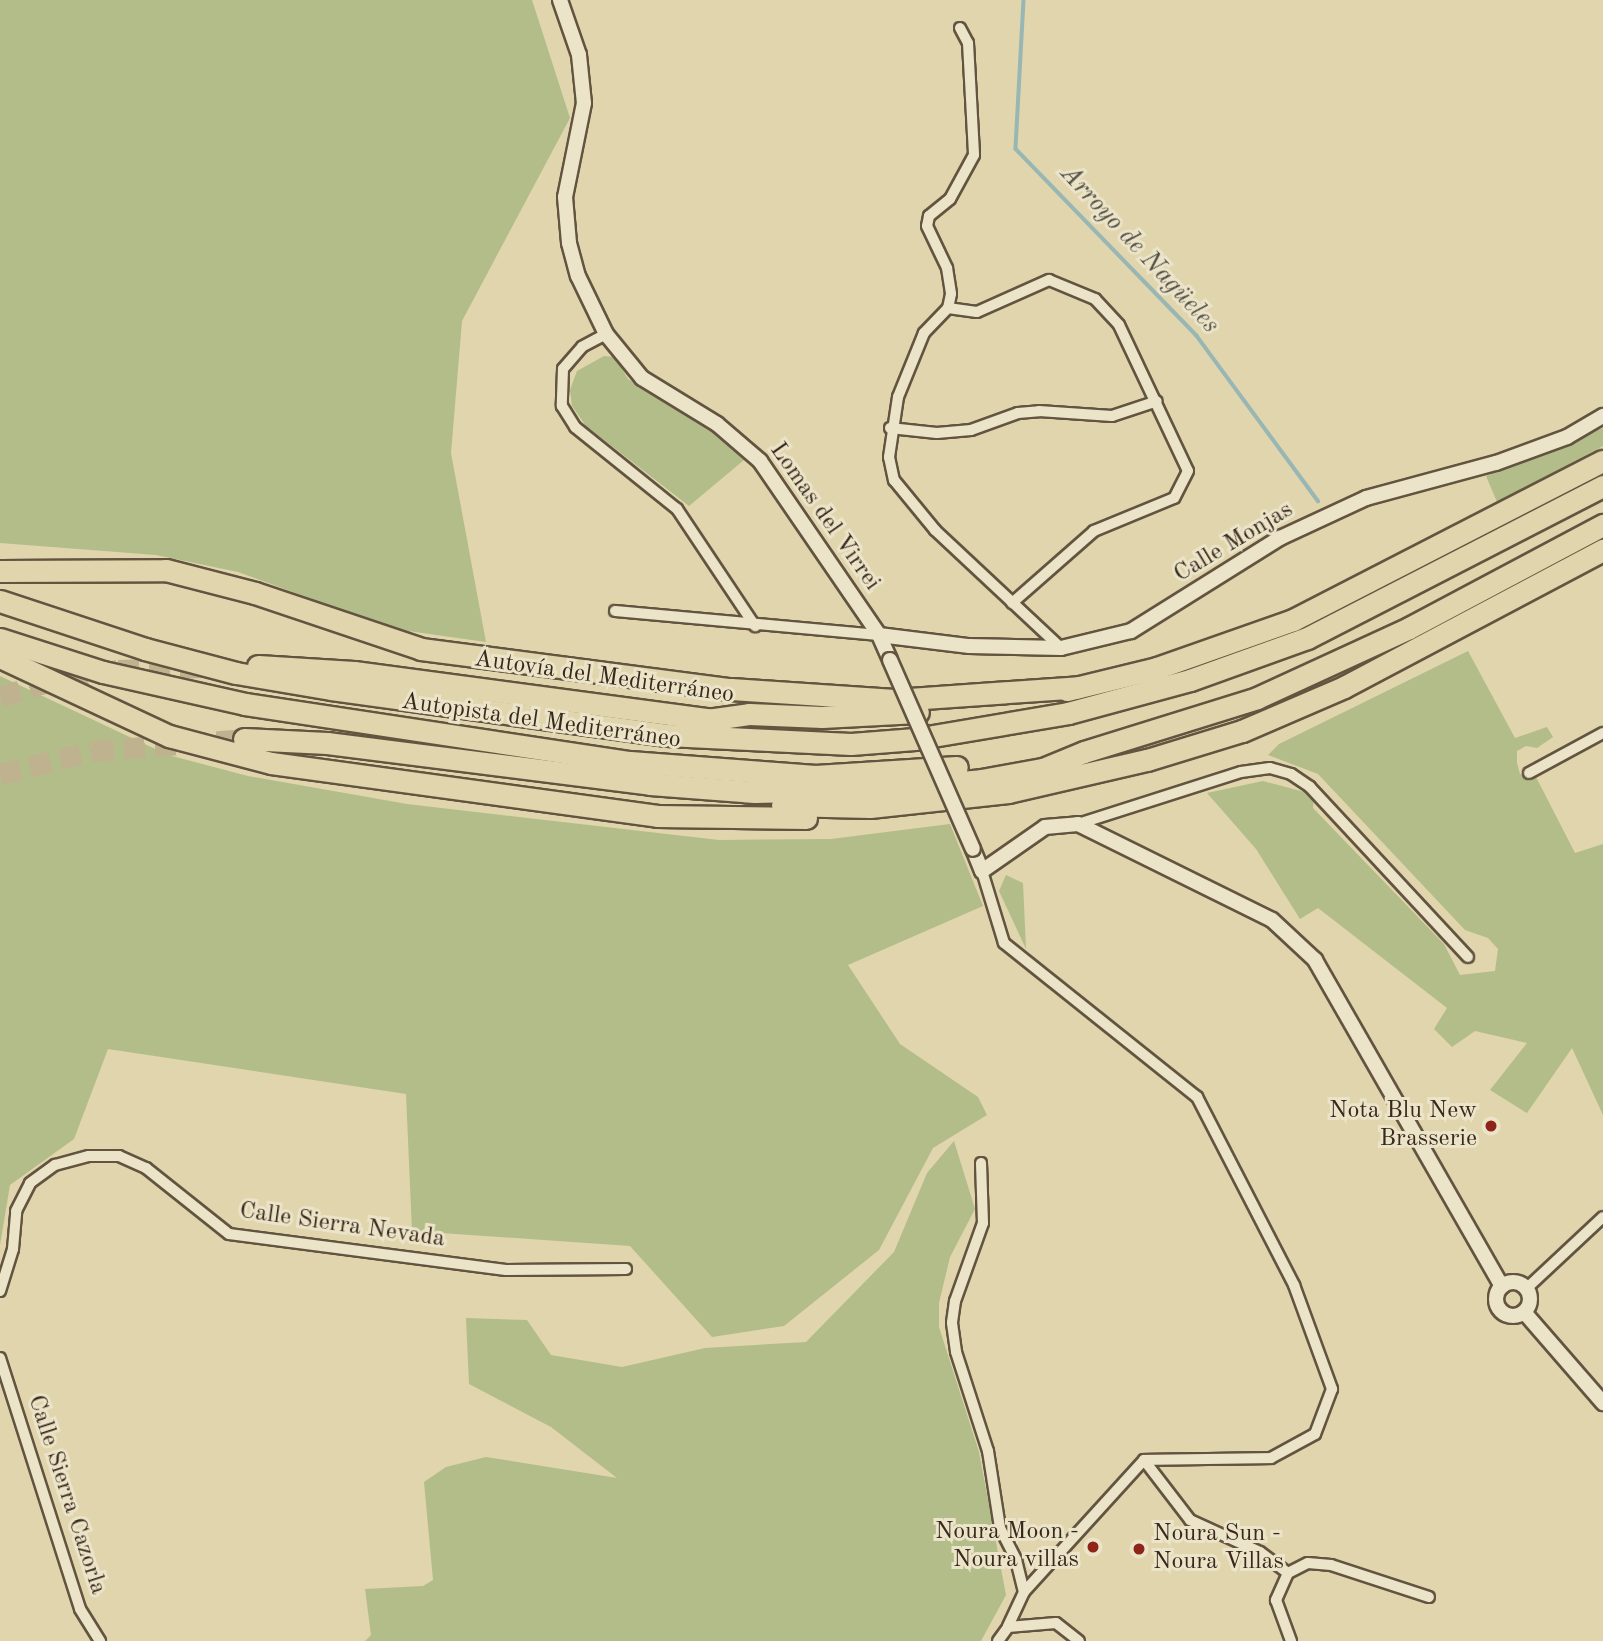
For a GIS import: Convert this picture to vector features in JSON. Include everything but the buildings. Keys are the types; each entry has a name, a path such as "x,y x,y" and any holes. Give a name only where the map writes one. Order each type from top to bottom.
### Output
{"highway":[{"path":"707,720 749,715 902,714 1079,687 1157,668 1293,620 1603,461"},
{"path":"958,730 1068,713 1190,680 1307,638 1603,486"},
{"path":"244,739 327,743 650,784 755,792 883,789 1043,769 1084,751 1209,716 1293,683 1443,610 1603,525"},
{"path":"650,784 684,798 771,805 926,803 1050,783 1242,731 1354,682 1603,550"},
{"path":"0,571 166,570 255,593 421,649 731,690 895,700 1079,687"},
{"name":"Autopista del Mediterráneo","path":"0,601 145,649 331,689 667,734 783,743 852,744 958,730"},
{"name":"Autopista del Mediterráneo","path":"0,639 103,672 258,707 693,769 815,776 879,774 1084,751"},
{"path":"0,657 169,736 271,763 657,816 832,817 900,812 926,803"},
{"name":"Autovía del Mediterráneo","path":"240,669 354,672 707,720 958,730"}],"street":[{"name":"Lomas del Virrei","path":"559,0 579,54 584,103 565,197 569,243 578,276 606,334 642,377 717,424 760,461 878,635 982,871"},
{"path":"960,28 968,43 974,155 950,199 929,216 927,226 947,268 948,308 924,332 890,428 888,457 894,480 935,530 1061,649"},
{"path":"948,308 977,312 1049,280 1070,286 1094,299 1119,325 1188,471 1179,493 1162,505 1094,531 1012,603"},
{"path":"606,334 582,347 563,369 562,406 575,427 677,509 755,626"},
{"path":"890,428 937,433 971,430 1017,413 1038,411 1112,416 1157,401"},
{"name":"Calle Monjas","path":"878,635 969,646 1061,649 1131,631 1280,538 1366,498 1496,463 1567,437 1603,416"},
{"path":"615,611 755,626 878,635"},
{"path":"1529,773 1603,733"},
{"path":"998,1641 1008,1627 1024,1592 1143,1460 1271,1458 1315,1434 1332,1389 1294,1285 1197,1097 1004,943 982,871 1045,827 1078,824 1241,772 1270,768 1291,774 1310,787 1468,957"},
{"path":"1078,824 1272,920 1315,960 1502,1286"},
{"name":"Calle Sierra Nevada","path":"0,1291 13,1250 16,1211 30,1183 55,1165 89,1156 119,1156 146,1168 229,1234 506,1270 626,1269"},
{"path":"981,1163 983,1223 955,1301 952,1323 956,1352 988,1451 1000,1528 1016,1560 1024,1592"},
{"path":"1527,1289 1603,1217"},
{"path":"1512,1282 1527,1289 1529,1303 1524,1312 1514,1315 1500,1309 1496,1300 1502,1286 1512,1282"},
{"path":"1524,1312 1603,1403"},
{"name":"Calle Sierra Cazorla","path":"0,1359 80,1609 100,1641"},
{"path":"1143,1460 1190,1520 1260,1552 1288,1573"},
{"path":"1291,1641 1276,1600 1288,1573 1308,1563 1331,1565 1429,1597"},
{"path":"1008,1627 1056,1623 1079,1641"}],"green space":[{"path":"0,0 532,0 570,118 462,321 451,453 486,642 394,629 238,572 156,555 0,543"},
{"path":"604,356 615,357 628,379 723,438 744,460 689,506 586,426 572,406 570,390 577,371"},
{"path":"1603,428 1603,446 1497,502 1486,476"},
{"path":"1468,651 1515,738 1547,727 1553,737 1537,748 1526,746 1517,751 1517,763 1520,774 1536,777 1575,853 1603,844 1603,1115 1572,1048 1527,1113 1490,1090 1527,1043 1475,1031 1452,1047 1434,1029 1447,1008 1318,908 1300,919 1256,849 1207,793 1263,781 1308,793 1314,798 1313,808 1444,944 1460,975 1495,971 1498,949 1488,938 1465,930 1318,774 1268,755 1279,744"},
{"path":"0,676 168,755 248,776 407,804 719,840 831,839 950,824 983,906 848,965 900,1044 978,1097 987,1115 933,1148 879,1250 784,1326 712,1337 630,1246 412,1231 406,1094 108,1049 74,1139 10,1185 0,1245"},
{"path":"1006,875 1023,883 1026,949 999,891"},
{"path":"954,1141 975,1209 950,1257 939,1303 939,1327 979,1452 1006,1595 981,1641 365,1641 371,1635 365,1589 423,1586 433,1580 424,1482 446,1467 486,1457 617,1478 551,1427 469,1384 466,1318 527,1320 551,1355 622,1367 705,1348 806,1342 894,1252 927,1173"}],"waterway":[{"name":"Arroyo de Nagüeles","path":"1024,0 1016,149 1197,336 1318,501"}],"tunnel":[{"path":"0,697 36,685 118,670 203,667"},
{"path":"0,774 93,751 244,739"}],"place":[{"name":"Nota Blu New Brasserie","path":"1491,1126"},
{"name":"Noura Moon - Noura villas","path":"1093,1547"},
{"name":"Noura Sun - Noura Villas","path":"1139,1549"}]}
